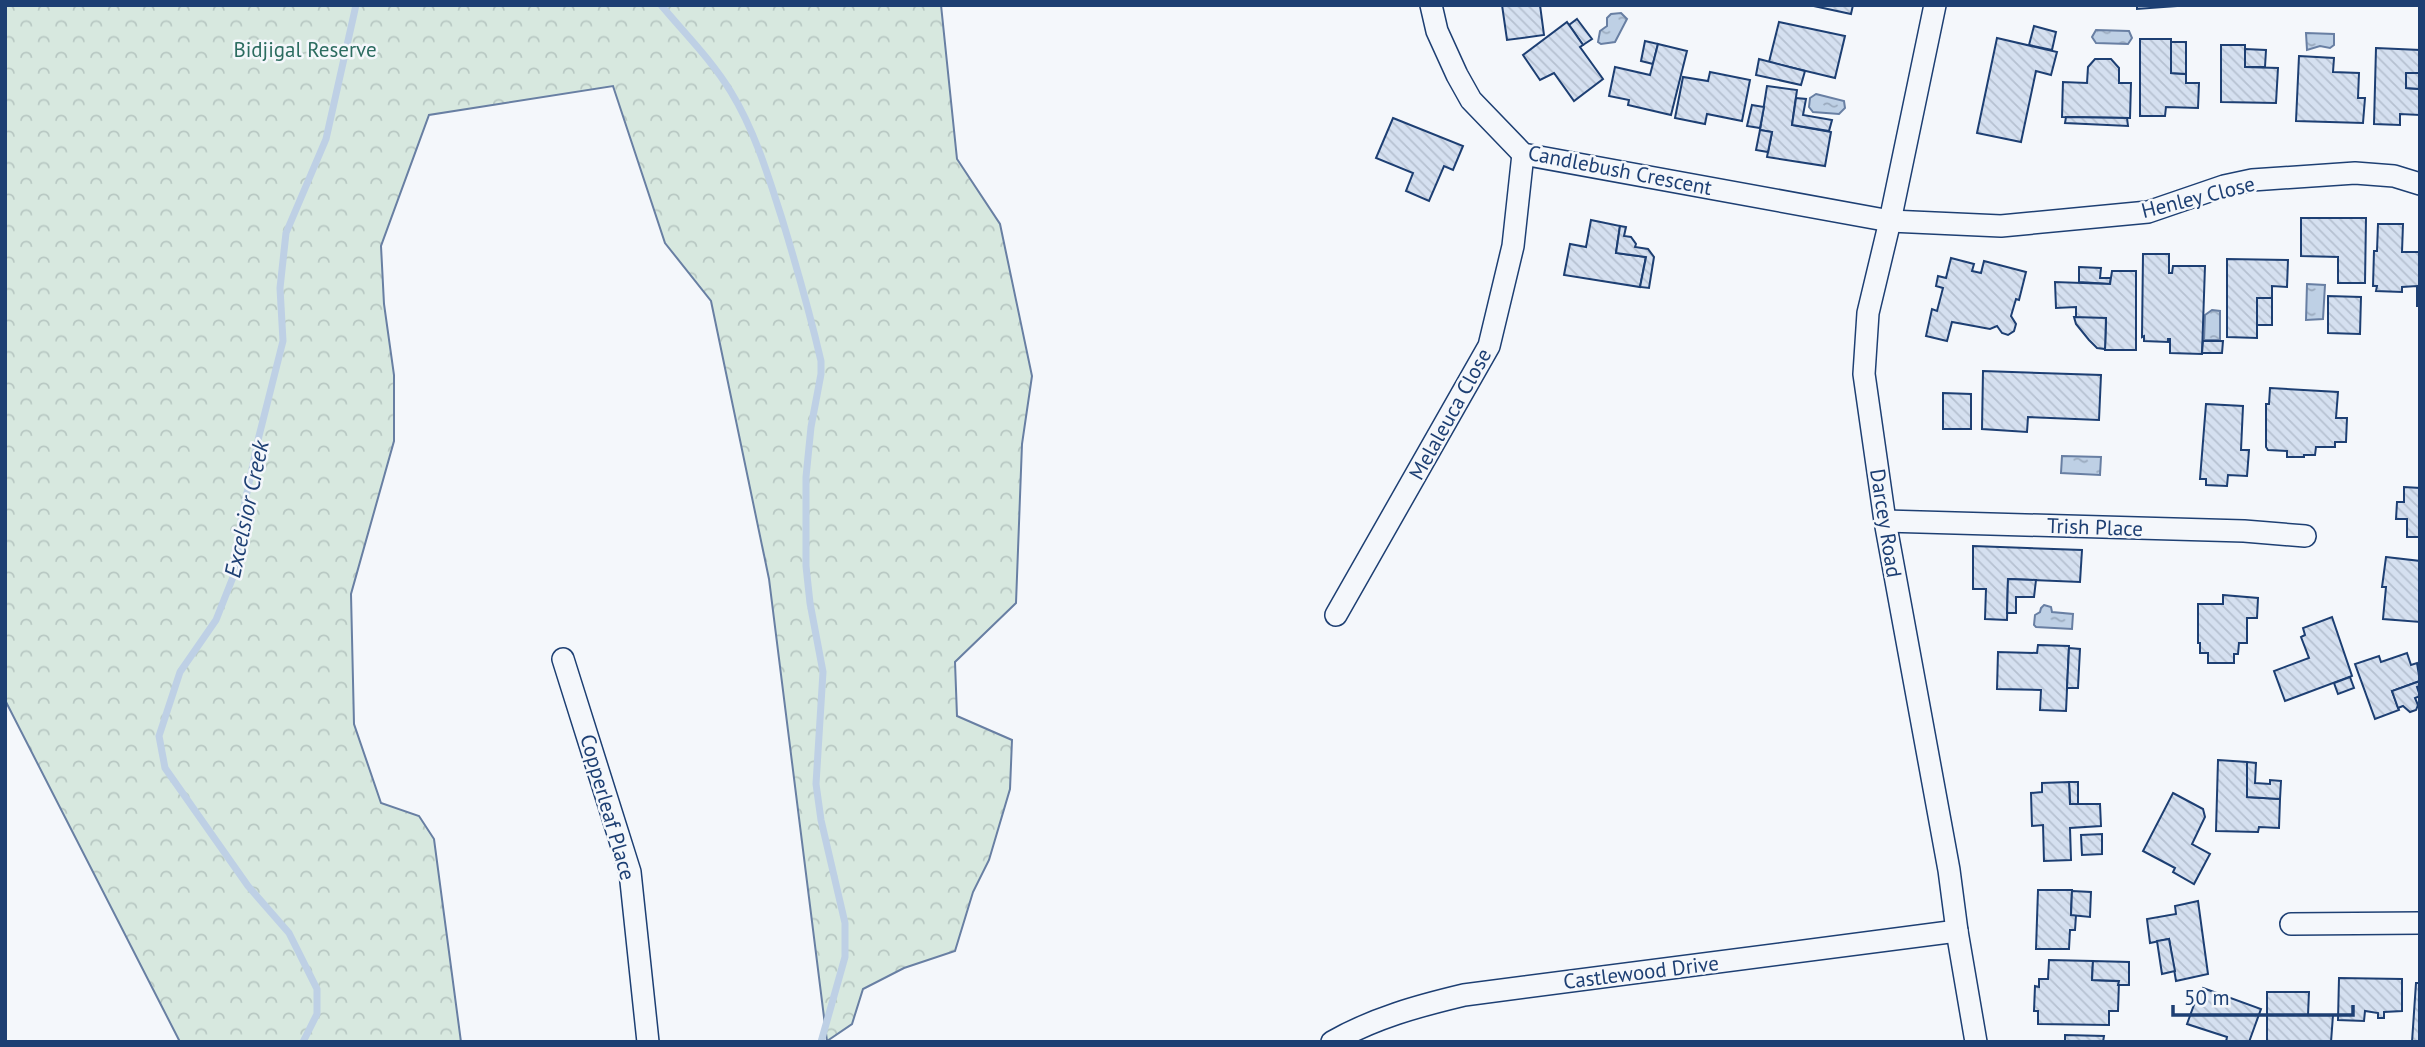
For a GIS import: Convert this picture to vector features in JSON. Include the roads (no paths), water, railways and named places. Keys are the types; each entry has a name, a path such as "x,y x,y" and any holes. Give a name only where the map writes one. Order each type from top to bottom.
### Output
{"street":[{"name":"Candlebush Crescent","path":"1431,5 1437,31 1471,100 1522,154 1890,221"},
{"name":"Darcey Road","path":"1935,5 1868,313 1864,374 1885,521 1949,870 1976,1042"},
{"name":"Melaleuca Close","path":"1336,615 1489,346 1513,247 1522,154"},
{"name":"Henley Close","path":"1890,221 2001,226 2148,212 2224,186 2252,180 2355,173 2394,176 2420,184"},
{"name":"Trish Place","path":"1885,521 2244,531 2305,536"},
{"name":"Copperleaf Place","path":"563,659 630,872 648,1042"},
{"path":"2291,924 2420,923"},
{"name":"Castlewood Drive","path":"1332,1042 1353,1030 1395,1013 1464,995 1957,931"}],"water":[{"path":"1621,13 1627,19 1615,42 1598,42 1600,31 1607,26 1607,18 1611,14"},
{"path":"2096,30 2129,31 2132,38 2128,44 2096,43 2092,37"},
{"path":"2306,33 2334,34 2334,45 2330,48 2320,46 2307,50"},
{"path":"1816,94 1844,101 1845,108 1839,114 1813,112 1809,107 1810,98"},
{"path":"2307,284 2325,285 2323,319 2306,320"},
{"path":"2212,310 2220,311 2220,340 2204,340 2205,315"},
{"path":"2062,456 2101,457 2100,475 2061,473"},
{"path":"2044,605 2051,607 2052,612 2073,614 2072,629 2036,627 2035,615"}],"waterway":[{"name":"Excelsior Creek","path":"303,1042 317,1014 317,989 289,933 248,886 165,768 159,736 180,672 216,620 237,567 241,521 283,341 280,288 286,233 326,139 356,5"},
{"path":"661,5 715,68 747,123 761,155 783,222 821,361 806,477 806,566 823,672 816,784 821,820 845,923 845,957 821,1042"}],"park label":[{"name":"Bidjigal Reserve","path":"305,49"}]}
